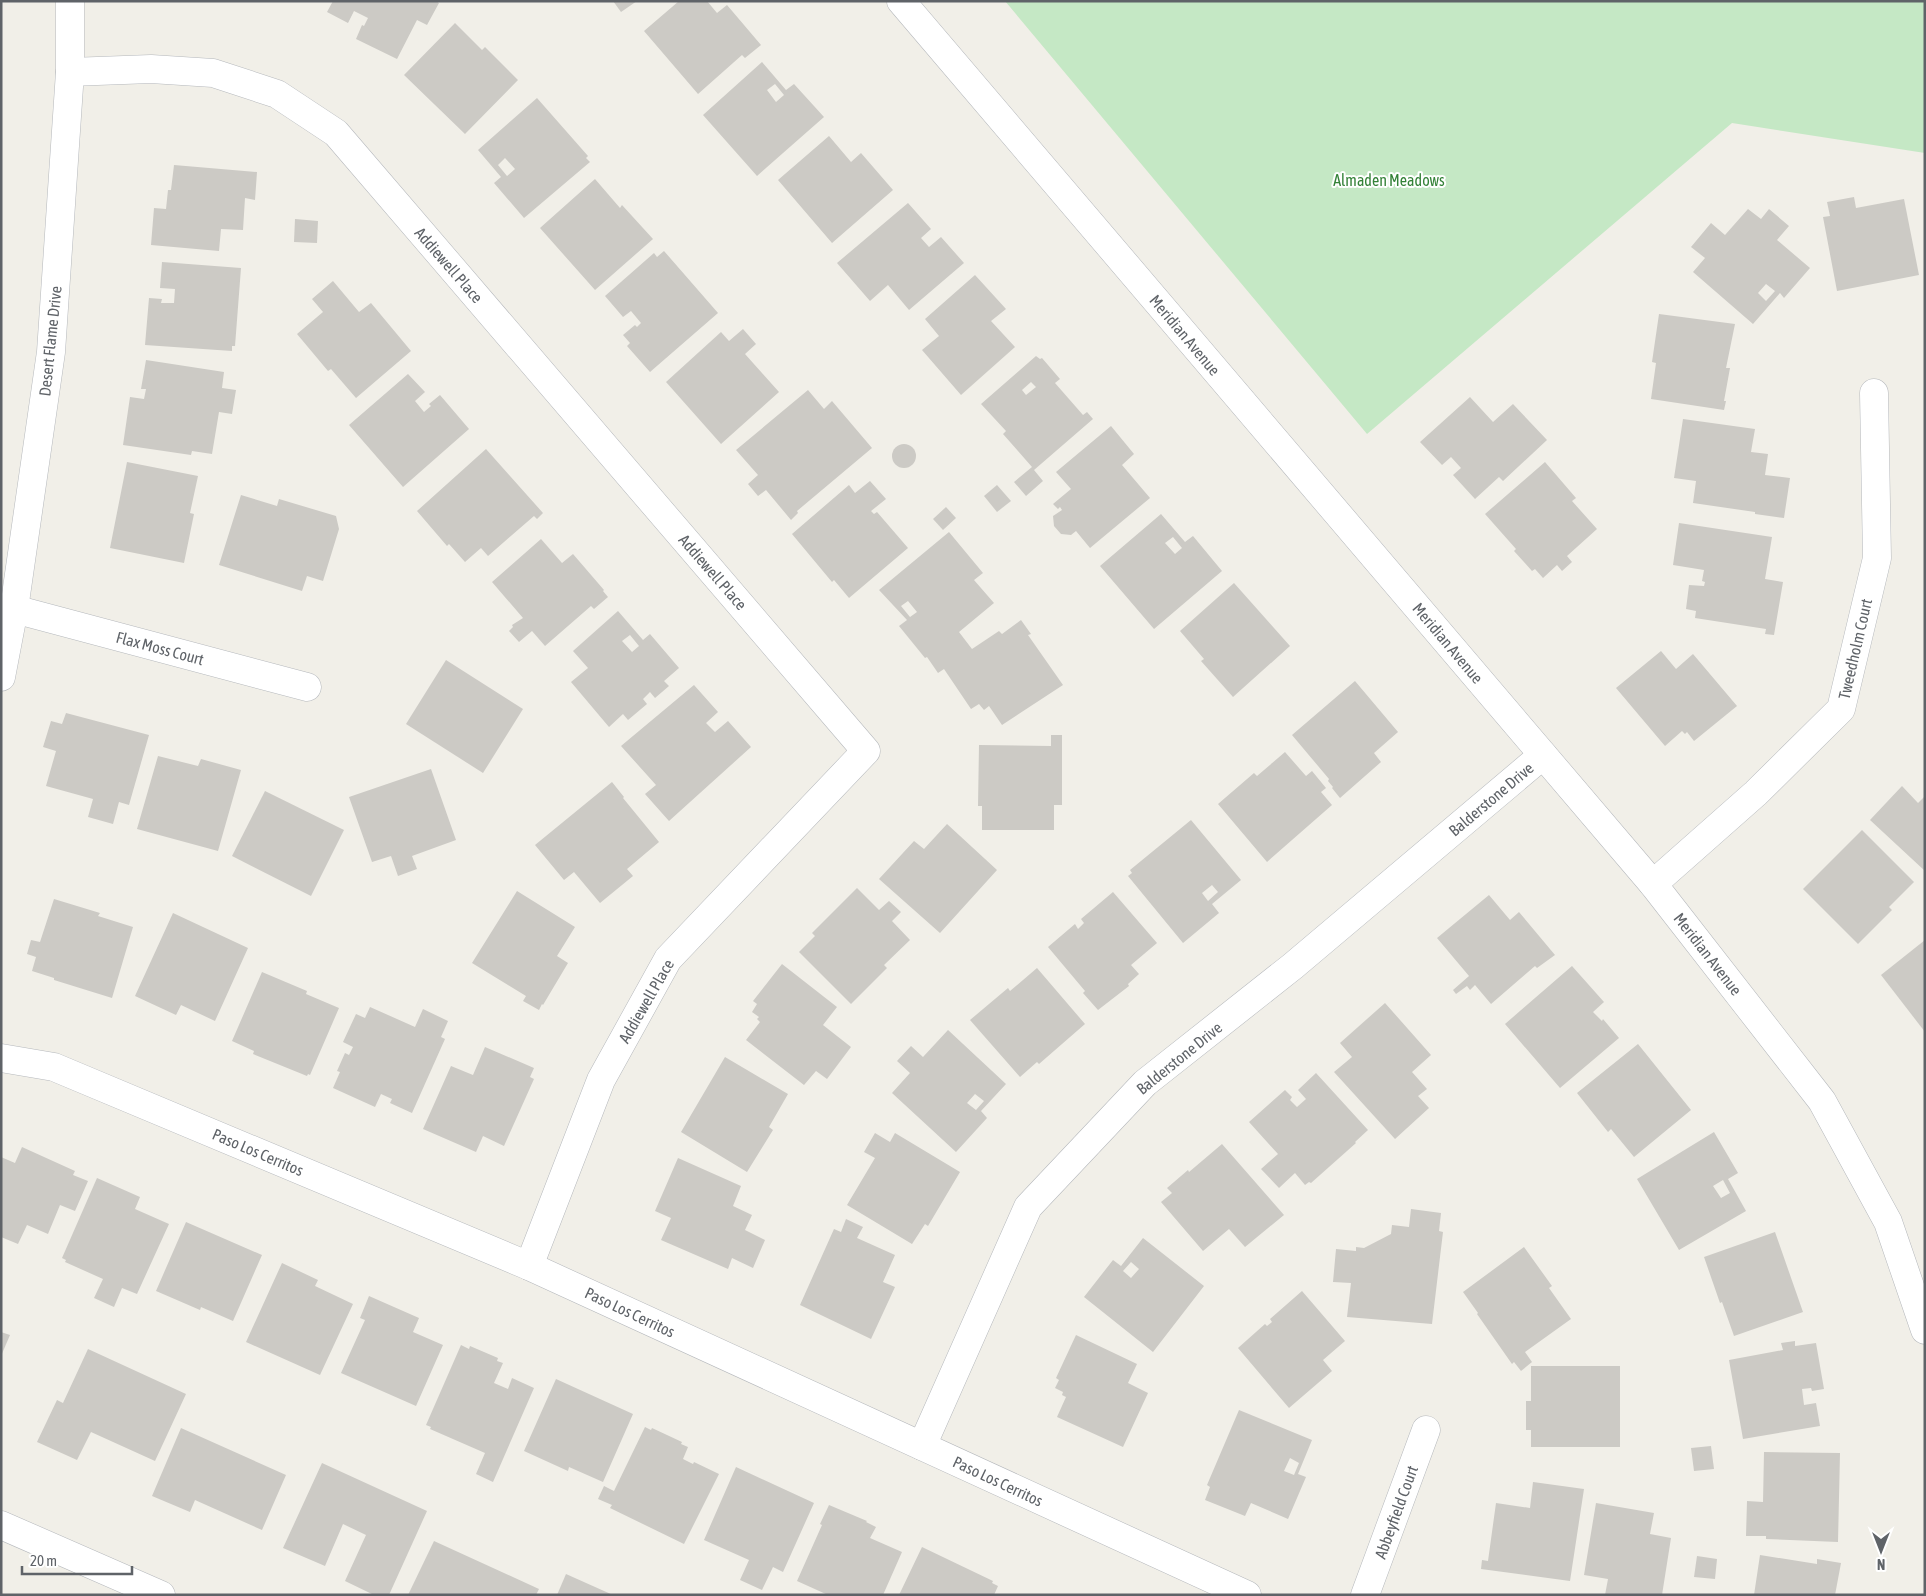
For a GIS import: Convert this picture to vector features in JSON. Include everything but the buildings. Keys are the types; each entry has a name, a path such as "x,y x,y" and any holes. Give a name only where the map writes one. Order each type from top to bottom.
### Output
{"street":[{"name":"Desert Flame Drive","path":"1,677 14,609 51,352 70,72 70,1"},
{"name":"Meridian Avenue","path":"901,1 1653,884 1822,1100 1888,1222 1925,1330"},
{"name":"Addiewell Place","path":"70,72 150,69 213,73 277,94 336,133 866,751 668,959 601,1080 529,1266"},
{"name":"Tweedholm Court","path":"1653,884 1756,793 1840,709 1877,558 1874,393"},
{"name":"Flax Moss Court","path":"14,609 307,687"},
{"name":"Balderstone Drive","path":"922,1446 1028,1207 1145,1083 1293,966 1543,755"},
{"name":"Paso Los Cerritos","path":"1,1058 54,1067 529,1266 1247,1595"},
{"name":"Abbeyfield Court","path":"1366,1595 1426,1430"},
{"path":"1,1524 160,1595"}],"green space":[{"name":"Almaden Meadows","path":"1005,1 1925,1 1925,153 1732,123 1367,434"}]}
